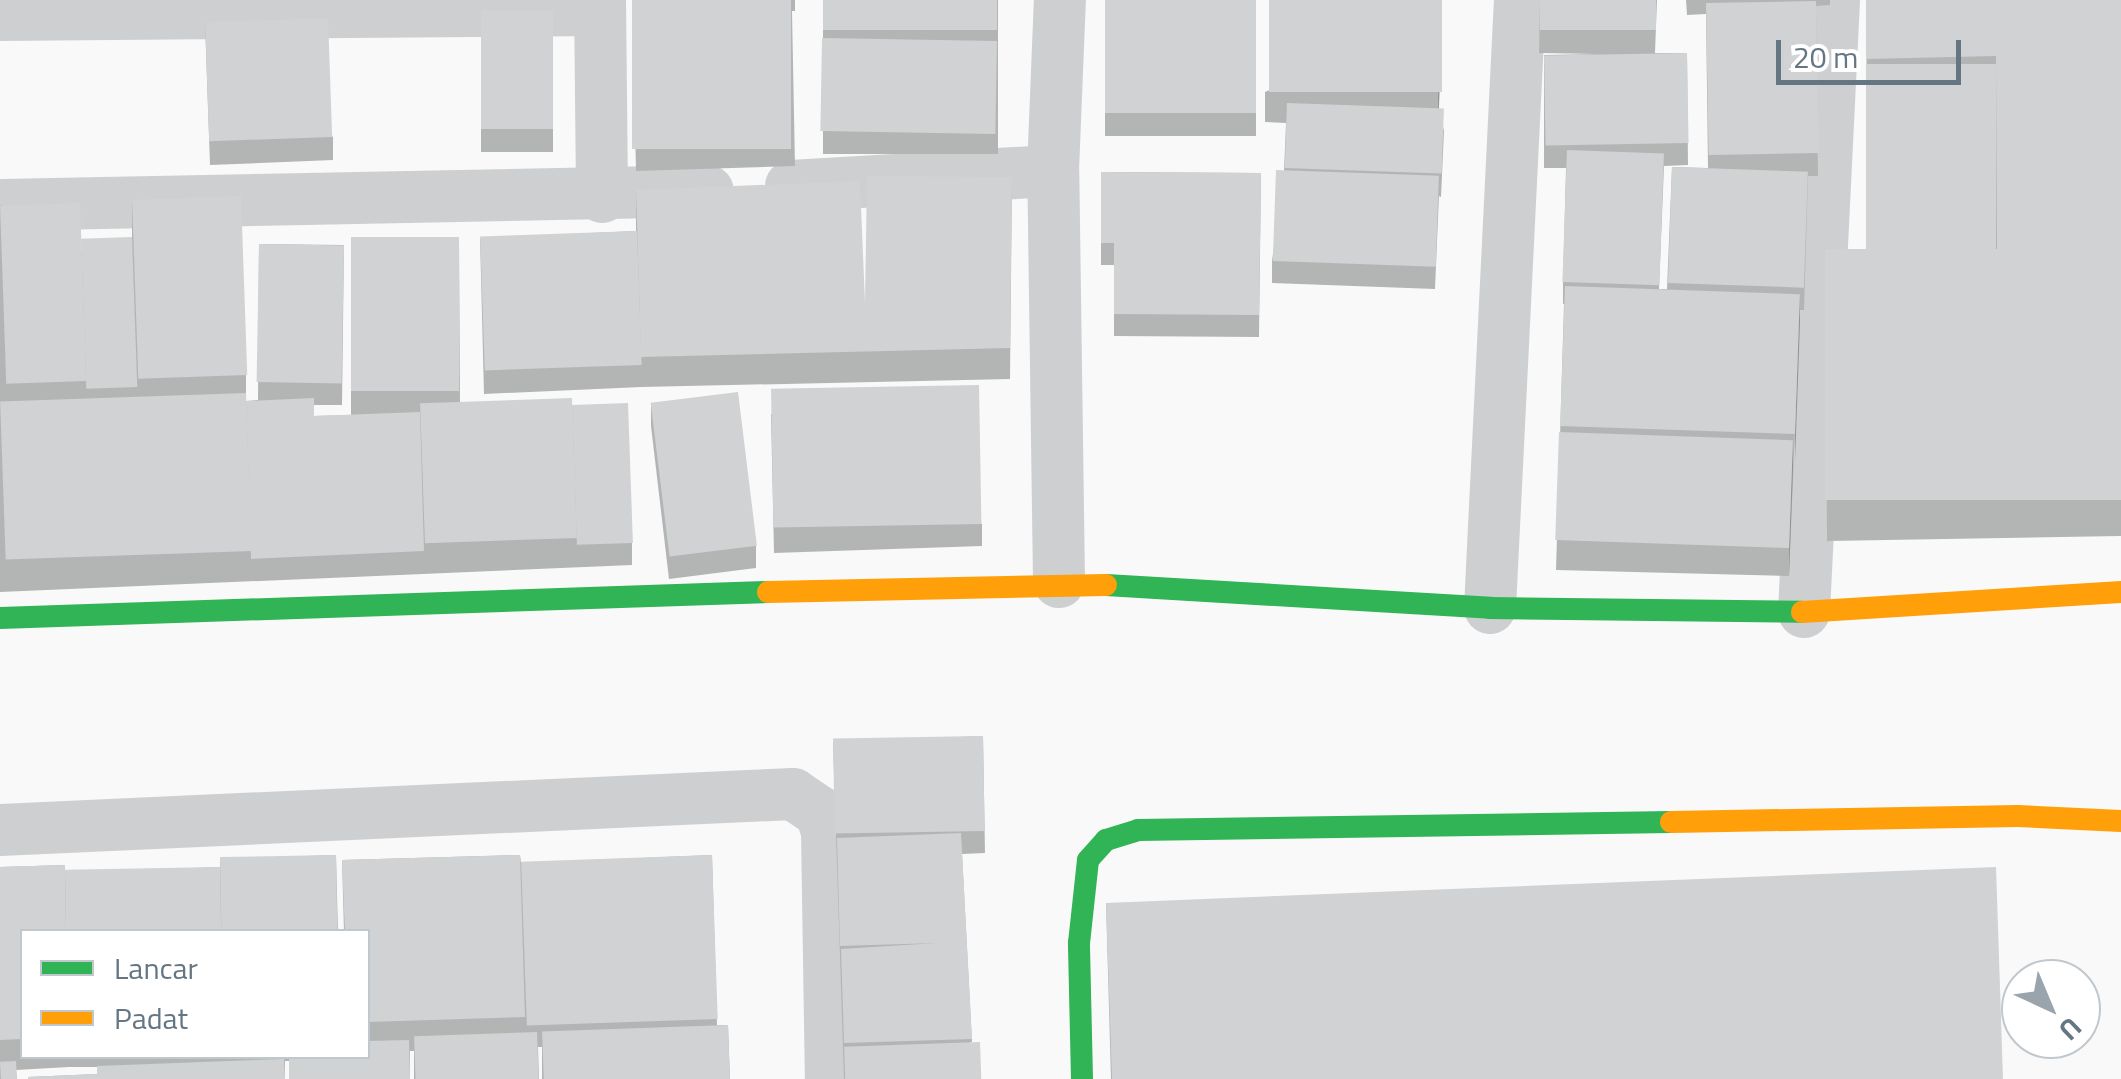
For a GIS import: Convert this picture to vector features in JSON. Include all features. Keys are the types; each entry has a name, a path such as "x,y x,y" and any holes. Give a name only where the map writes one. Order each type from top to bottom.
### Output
{"street":[{"path":"1058,582 1053,172 1060,0"},
{"path":"1490,608 1520,0"},
{"path":"1804,612 1834,0"},
{"path":"0,15 600,5 602,197"},
{"path":"0,205 602,197 1053,172"},
{"path":"0,618 1058,582 1490,608 1804,612 2121,592"},
{"path":"0,830 793,794 820,813 828,832 832,1079"},
{"path":"1082,1079 1079,942 1088,860 1106,840 1138,830 2018,816 2121,820"}],"building":[{"path":"632,0 791,0 791,149 632,149"},
{"path":"823,0 997,0 997,30 823,30"},
{"path":"1105,0 1256,0 1256,113 1105,113"},
{"path":"1269,0 1442,0 1442,92 1269,92"},
{"path":"1540,0 1656,0 1656,30 1540,30"},
{"path":"1866,0 2121,0 2121,249 1997,252 1996,56 1866,59"},
{"path":"1816,1 1819,153 1709,155 1706,3"},
{"path":"481,10 553,10 553,129 481,129"},
{"path":"328,18 332,137 209,141 205,22"},
{"path":"822,38 997,41 995,134 820,131"},
{"path":"1687,53 1689,143 1546,145 1544,55"},
{"path":"1866,64 1996,64 1996,252 1866,252"},
{"path":"1287,103 1444,108 1442,173 1285,168"},
{"path":"1567,150 1664,153 1659,285 1562,282"},
{"path":"1672,167 1808,172 1804,288 1668,283"},
{"path":"1276,170 1439,176 1436,267 1273,261"},
{"path":"1101,172 1261,173 1259,315 1114,314 1114,243 1101,243"},
{"path":"867,176 1012,177 1010,348 641,357 636,190 860,181 865,303"},
{"path":"241,196 247,375 138,379 132,200"},
{"path":"80,203 86,381 6,384 0,206"},
{"path":"637,231 642,365 485,370 480,236"},
{"path":"132,237 137,387 86,389 81,239"},
{"path":"351,237 459,237 459,391 351,391"},
{"path":"259,244 344,245 342,383 257,382"},
{"path":"1825,249 2121,249 2121,500 1825,500"},
{"path":"1565,286 1800,294 1795,434 1560,426"},
{"path":"979,385 981,524 773,528 771,389"},
{"path":"738,392 757,546 670,557 651,403"},
{"path":"246,393 252,551 6,559 0,402"},
{"path":"314,398 314,416 420,412 424,551 251,559 246,401"},
{"path":"572,398 577,538 425,543 420,403"},
{"path":"628,403 633,543 577,545 572,405"},
{"path":"1559,432 1793,440 1789,548 1555,540"},
{"path":"983,736 985,831 835,834 833,739"},
{"path":"961,833 972,1039 844,1043 841,949 937,943 840,946 837,838"},
{"path":"336,855 337,929 221,929 220,857"},
{"path":"520,855 525,1017 370,1022 370,929 345,929 342,860"},
{"path":"712,855 718,1019 527,1026 521,862"},
{"path":"65,865 66,929 20,929 20,1039 0,1040 0,867"},
{"path":"220,867 221,929 66,929 65,870"},
{"path":"1996,867 2003,1079 1112,1079 1106,903"},
{"path":"728,1025 730,1079 544,1079 542,1031"},
{"path":"537,1032 539,1079 416,1079 414,1036"},
{"path":"409,1040 410,1079 289,1079 289,1059 370,1059 370,1041"},
{"path":"980,1042 981,1079 845,1079 844,1047"},
{"path":"284,1059 285,1079 97,1079 97,1066"},
{"path":"16,1061 17,1079 1,1079 0,1062"},
{"path":"97,1074 97,1079 28,1079 28,1077"}],"traffic: fast":[{"path":"1106,585 1490,608 1802,612"},
{"path":"0,618 768,592"},
{"path":"1082,1079 1079,943 1088,860 1106,840 1138,830 1671,822"}],"traffic: slow":[{"path":"768,592 1106,585"},
{"path":"1802,612 2121,592"},
{"path":"1671,822 2018,816 2121,821"}]}
